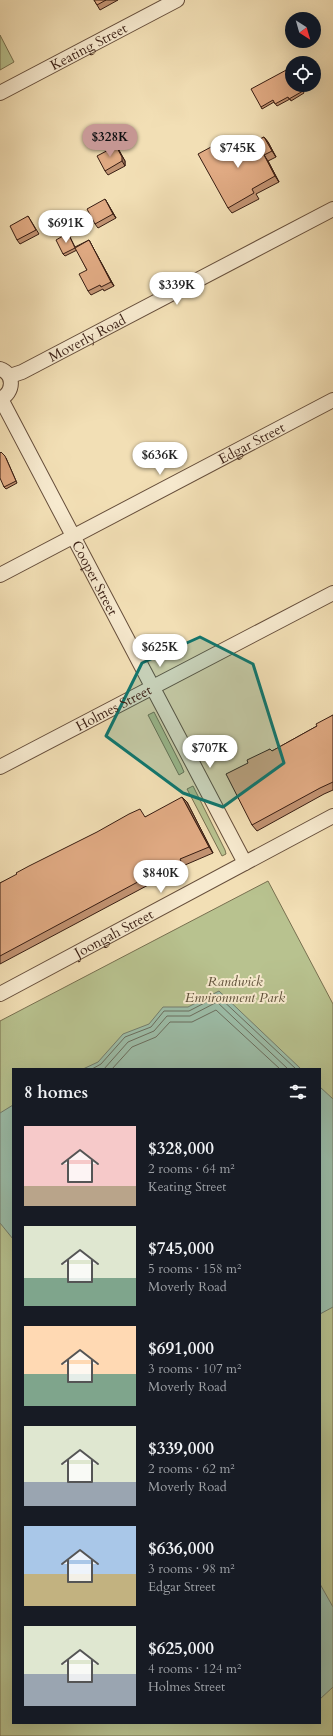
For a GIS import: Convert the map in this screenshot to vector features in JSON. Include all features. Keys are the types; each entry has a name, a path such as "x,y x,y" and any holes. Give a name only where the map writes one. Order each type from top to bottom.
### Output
{"street":[{"name":"Keating Street","path":"0,93 177,0"},
{"name":"Moverly Road","path":"5,373 22,372 333,209"},
{"path":"1,399 5,397 10,390 11,380 5,373"},
{"name":"Cooper Street","path":"1,399 244,863"},
{"name":"Edgar Street","path":"0,575 333,400"},
{"name":"Holmes Street","path":"0,767 333,593"},
{"name":"Joongah Street","path":"0,994 333,816"}],"highlighted area":[{"path":"200,637 253,664 284,763 223,807 183,793 106,736 142,663"}],"green space":[{"path":"0,35 14,62 0,70"},
{"path":"154,712 184,772 179,775 148,715"},
{"path":"193,786 225,850 226,854 222,856 187,789"},
{"name":"Randwick Environment Park","path":"268,881 333,1004 333,1736 0,1736 0,1021"}],"water":[{"path":"219,991 300,1068 85,1068 98,1062 123,1034 149,1024 163,1007 188,1007"},
{"path":"321,1088 333,1099 333,1307 321,1313"},
{"path":"12,1106 12,1238 0,1223 0,1113"},
{"path":"321,1586 333,1607 333,1687 321,1698"}],"building":[{"path":"94,0 106,0 97,5"},
{"path":"285,71 285,92 301,92 289,99 288,97 275,104 273,100 261,107 251,89"},
{"path":"264,137 272,151 264,155 275,176 252,189 254,193 228,208 198,154 226,139 233,151 251,140 252,143"},
{"path":"116,146 122,157 122,161 105,171 97,156"},
{"path":"105,199 113,214 95,224 87,209"},
{"path":"28,216 36,230 17,240 10,226"},
{"path":"68,233 75,248 63,254 56,240"},
{"path":"89,240 111,282 101,287 100,285 88,291 79,274 87,270 75,248"},
{"path":"1,452 5,456 16,481 4,487 0,478"},
{"path":"333,715 333,782 252,825 226,774 248,763 247,760 270,749 272,751 317,726 316,724"},
{"path":"182,797 209,847 180,859 181,861 147,877 0,956 0,883 29,866 97,832 129,814 140,809 145,817"}]}
